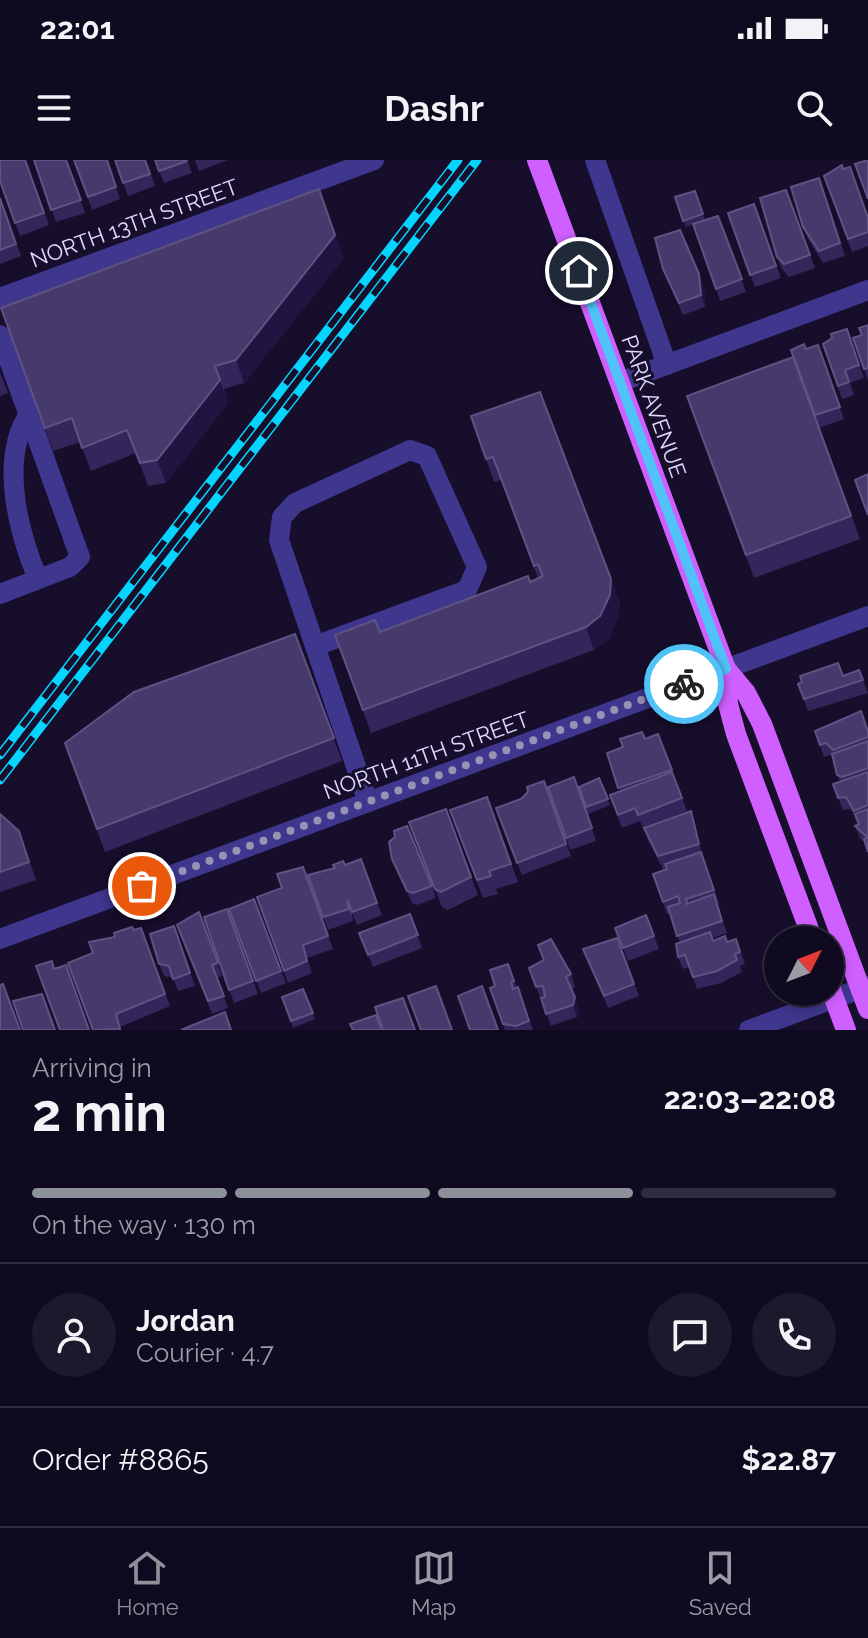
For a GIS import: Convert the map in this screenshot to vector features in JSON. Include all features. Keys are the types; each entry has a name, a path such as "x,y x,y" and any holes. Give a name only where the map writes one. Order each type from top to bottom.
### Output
{"main road":[{"name":"PARK AVENUE","path":"537,160 726,669 728,704 736,734 808,926"},
{"name":"PARK AVENUE","path":"726,669 746,693 762,724 864,987 868,1009"},
{"path":"837,1006 846,1030"}],"street":[{"name":"NORTH 13TH STREET","path":"0,298 374,160"},
{"path":"595,160 667,365"},
{"path":"620,382 868,290"},
{"path":"0,335 80,557 70,567 0,594"},
{"path":"29,414 8,439 2,477 17,529 38,579"},
{"path":"315,646 467,590 477,567 427,456 410,450 295,503 282,517 279,540 315,646 368,802"},
{"name":"NORTH 11TH STREET","path":"0,939 868,616"},
{"path":"844,990 864,987"},
{"path":"749,1030 801,1006"}],"building":[{"path":"0,160 25,160 44,213 15,223 0,181"},
{"path":"34,160 66,160 81,200 51,210"},
{"path":"74,160 107,160 116,187 88,197"},
{"path":"115,160 145,160 150,174 123,183"},
{"path":"155,160 187,160 187,161 159,171"},
{"path":"868,160 868,199 855,164"},
{"path":"842,165 843,169 850,167 868,218 868,232 848,239 824,176"},
{"path":"819,178 840,243 819,251 803,227 791,187"},
{"path":"319,189 335,235 236,360 215,366 220,380 157,460 140,463 127,430 82,448 72,418 45,428 1,308"},
{"path":"786,190 810,255 784,264 777,257 760,198"},
{"path":"695,191 703,214 683,221 675,197"},
{"path":"0,198 16,244 0,250"},
{"path":"754,204 776,266 750,275 728,213"},
{"path":"718,216 742,279 716,289 693,224"},
{"path":"680,230 699,274 701,295 679,303 663,269 655,238"},
{"path":"868,325 868,368 864,369 853,338 862,335 859,328"},
{"path":"847,329 859,365 845,370 849,382 838,386 823,344 832,338 831,334"},
{"path":"804,344 806,349 818,345 840,407 815,415 791,350"},
{"path":"793,357 851,516 746,555 687,396"},
{"path":"540,392 611,579 610,595 600,616 586,627 363,710 335,635 375,620 380,632 528,576 530,582 543,576 538,564 534,566 493,457 486,459 471,416"},
{"path":"868,474 868,515 855,480"},
{"path":"295,634 334,738 97,829 65,743 134,692"},
{"path":"838,663 843,676 859,670 863,680 804,699 798,684 802,682 800,676"},
{"path":"861,711 868,737 833,750 826,743 820,745 815,731"},
{"path":"642,732 645,739 658,734 672,770 618,788 607,753 623,747 620,739"},
{"path":"868,741 868,768 842,777 837,775 832,754"},
{"path":"672,772 682,798 638,815 635,808 618,815 610,795"},
{"path":"868,772 868,805 854,811 846,797 838,798 833,784"},
{"path":"574,777 592,828 566,838 548,787"},
{"path":"599,778 608,799 586,807 579,787"},
{"path":"544,781 566,844 517,863 496,808 521,799 528,792 527,787"},
{"path":"487,797 511,864 489,871 491,876 477,880 450,810"},
{"path":"446,809 471,877 441,892 435,889 409,822"},
{"path":"868,809 866,836 855,826 859,824 855,814"},
{"path":"691,811 699,844 658,856 644,828"},
{"path":"0,814 19,831 29,862 0,872"},
{"path":"407,826 432,886 413,893 407,891 392,859 389,842 395,837 394,831"},
{"path":"701,852 714,890 686,899 687,904 714,894 722,921 677,936 668,907 680,903 678,896 663,902 653,874 667,869 665,864"},
{"path":"361,859 377,903 352,912 347,900 349,909 323,917 308,875 335,868 333,865 343,861 345,865"},
{"path":"303,867 328,936 303,945 307,961 284,971 257,897 282,888 277,874"},
{"path":"254,899 281,971 256,981 229,909"},
{"path":"227,909 253,981 229,990 204,917"},
{"path":"199,912 218,963 212,965 224,996 208,1001 177,925"},
{"path":"410,914 418,935 368,955 359,933"},
{"path":"646,915 654,936 623,948 615,928"},
{"path":"174,926 190,973 173,979 169,966 159,964 150,934"},
{"path":"132,927 134,930 141,928 165,994 116,1014 120,1029 93,1030 68,963 93,953 89,942 115,937 114,933"},
{"path":"710,932 713,941 725,936 727,942 736,939 740,952 735,954 737,960 717,971 693,977 685,955 678,957 676,944"},
{"path":"617,938 634,984 604,996 583,949"},
{"path":"551,939 571,974 566,977 575,997 573,1005 546,1014 541,998 545,997 543,986 536,987 529,968 544,960 538,945"},
{"path":"52,961 54,969 66,965 89,1030 60,1030 36,966"},
{"path":"508,964 514,981 511,982 513,989 518,987 529,1021 516,1026 503,1024 490,988 495,986 490,970"},
{"path":"3,984 20,1030 0,1030 0,985"},
{"path":"436,986 452,1030 421,1030 408,996"},
{"path":"482,986 498,1030 470,1030 458,996"},
{"path":"303,989 313,1013 291,1021 282,997"},
{"path":"42,994 55,1030 23,1030 13,1001"},
{"path":"403,998 415,1030 383,1030 375,1007"},
{"path":"225,1012 231,1030 181,1030"},
{"path":"376,1015 382,1030 353,1030 350,1024"}],"railway":[{"path":"0,755 458,160"},
{"path":"0,780 477,160"}],"way so far":[{"path":"142,886 684,684"}],"route":[{"path":"579,271 726,669 684,684"}]}
